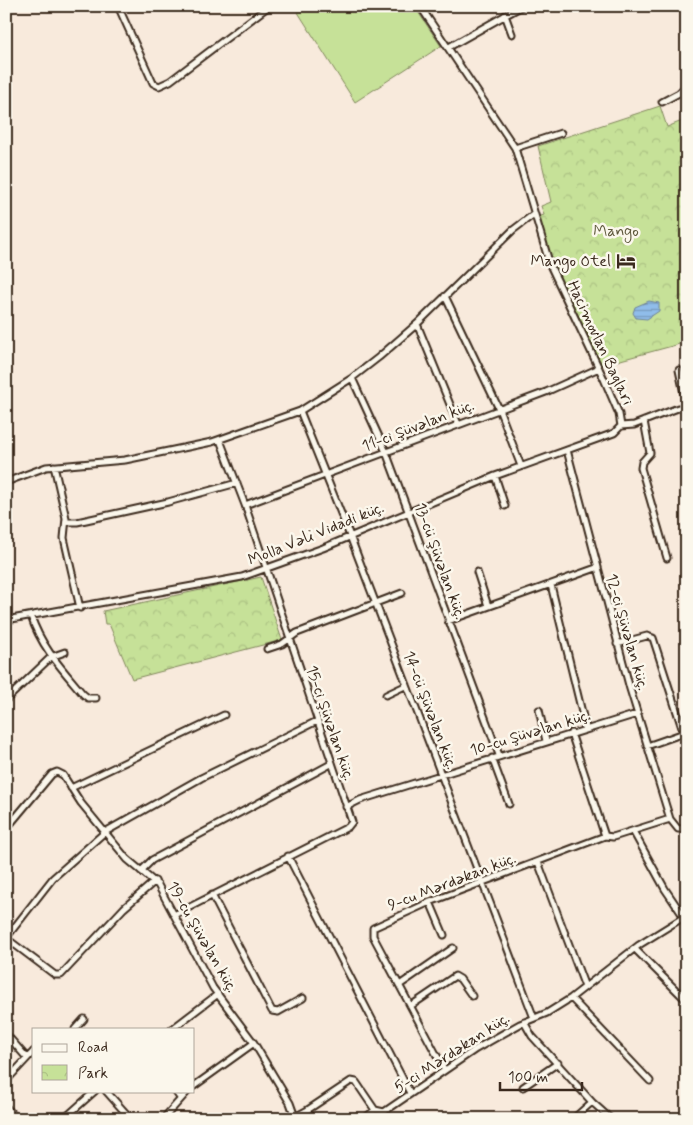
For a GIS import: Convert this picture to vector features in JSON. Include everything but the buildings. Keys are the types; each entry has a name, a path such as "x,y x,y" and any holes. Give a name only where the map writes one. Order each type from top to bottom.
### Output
{"street":[{"path":"118,6 154,83 159,86 170,81 269,6"},
{"name":"Hacimovlan Baglari","path":"420,6 515,148 550,265 599,368 619,414 621,426"},
{"path":"448,47 522,6"},
{"path":"505,15 512,34"},
{"path":"662,102 679,93 687,85"},
{"path":"515,148 561,133"},
{"path":"6,482 33,471 54,466 125,460 220,440 300,411 352,378 417,324 512,230 534,214"},
{"path":"446,296 499,410 521,466"},
{"path":"417,324 458,424"},
{"name":"11-ci Şüvəlan küç.","path":"245,505 499,410 599,368"},
{"path":"679,370 686,406"},
{"name":"13-cü Şüvəlan küç.","path":"352,378 386,452 499,755"},
{"name":"Molla Vəli Vidadi küç.","path":"6,620 222,582 265,569 495,476 614,433 621,426 644,421 686,406"},
{"name":"14-cü Şüvəlan küç.","path":"300,411 442,774 534,1018"},
{"path":"644,421 650,453 642,462 641,468 667,558"},
{"name":"15-ci Şüvəlan küç.","path":"174,915 351,825 351,819 288,639 245,505 220,440"},
{"name":"12-ci Şüvəlan küç.","path":"567,450 617,644 670,819"},
{"path":"54,466 66,522 64,538 80,608"},
{"path":"495,476 505,506"},
{"path":"66,522 78,522 168,502 237,483"},
{"path":"448,621 596,568"},
{"path":"477,572 488,606"},
{"path":"551,585 586,729"},
{"path":"268,649 297,634 402,593"},
{"path":"31,616 38,635 51,657 83,694 88,698 96,698"},
{"path":"617,644 647,636 653,638 685,733 647,746"},
{"path":"6,700 51,657 65,652"},
{"path":"386,695 407,685"},
{"path":"538,710 546,741"},
{"name":"10-cu Şüvəlan küç.","path":"346,807 360,800 499,755 637,714"},
{"path":"71,788 224,715"},
{"path":"155,881 124,908 61,975 55,974 6,938 53,878 105,832 201,778 316,721"},
{"path":"571,733 604,836"},
{"path":"492,758 509,804"},
{"path":"141,871 152,860 331,764"},
{"name":"19-cu Şüvəlan küç.","path":"6,829 52,774 60,773 127,859 155,881 218,994 254,1043 290,1103 293,1118"},
{"path":"670,819 678,829 687,828"},
{"name":"9-cu Mərdəkan küç.","path":"444,1069 372,930 375,926 430,902 604,836 613,838 670,819"},
{"path":"633,831 665,888 685,917"},
{"path":"288,856 410,1093"},
{"path":"538,862 585,988"},
{"path":"212,895 272,1011 278,1012 303,998"},
{"path":"430,902 444,935"},
{"name":"5-ci Mərdəkan küç.","path":"364,1119 379,1114 444,1069 524,1022 571,998 635,949 685,917"},
{"path":"400,984 453,948"},
{"path":"635,949 687,1001"},
{"path":"412,1005 455,976 460,979 472,996"},
{"path":"173,1028 218,994"},
{"path":"571,998 650,1081"},
{"path":"76,1028 84,1020"},
{"path":"524,1022 532,1036 592,1102 611,1119"},
{"path":"6,1034 27,1058"},
{"path":"195,1085 254,1043"},
{"path":"6,1081 32,1053"},
{"path":"523,1087 558,1063"},
{"path":"293,1118 351,1081 356,1082 379,1114"},
{"path":"67,1116 93,1092"},
{"path":"107,1092 131,1119"},
{"path":"176,1092 180,1098"},
{"path":"163,1119 187,1092"},
{"path":"573,1119 592,1102"},
{"path":"6,1107 16,1119"}],"green space":[{"path":"294,6 414,6 441,46 355,102"},
{"name":"Mango","path":"660,106 667,127 687,119 687,342 602,365 553,264 538,217 544,215 541,206 551,202 538,146"},
{"path":"261,577 282,640 132,679 109,624 105,624 103,611"}],"water":[{"path":"649,301 659,303 659,311 647,319 636,318 633,313 635,307"}],"place":[{"name":"Mango Otel","path":"626,261"}]}
